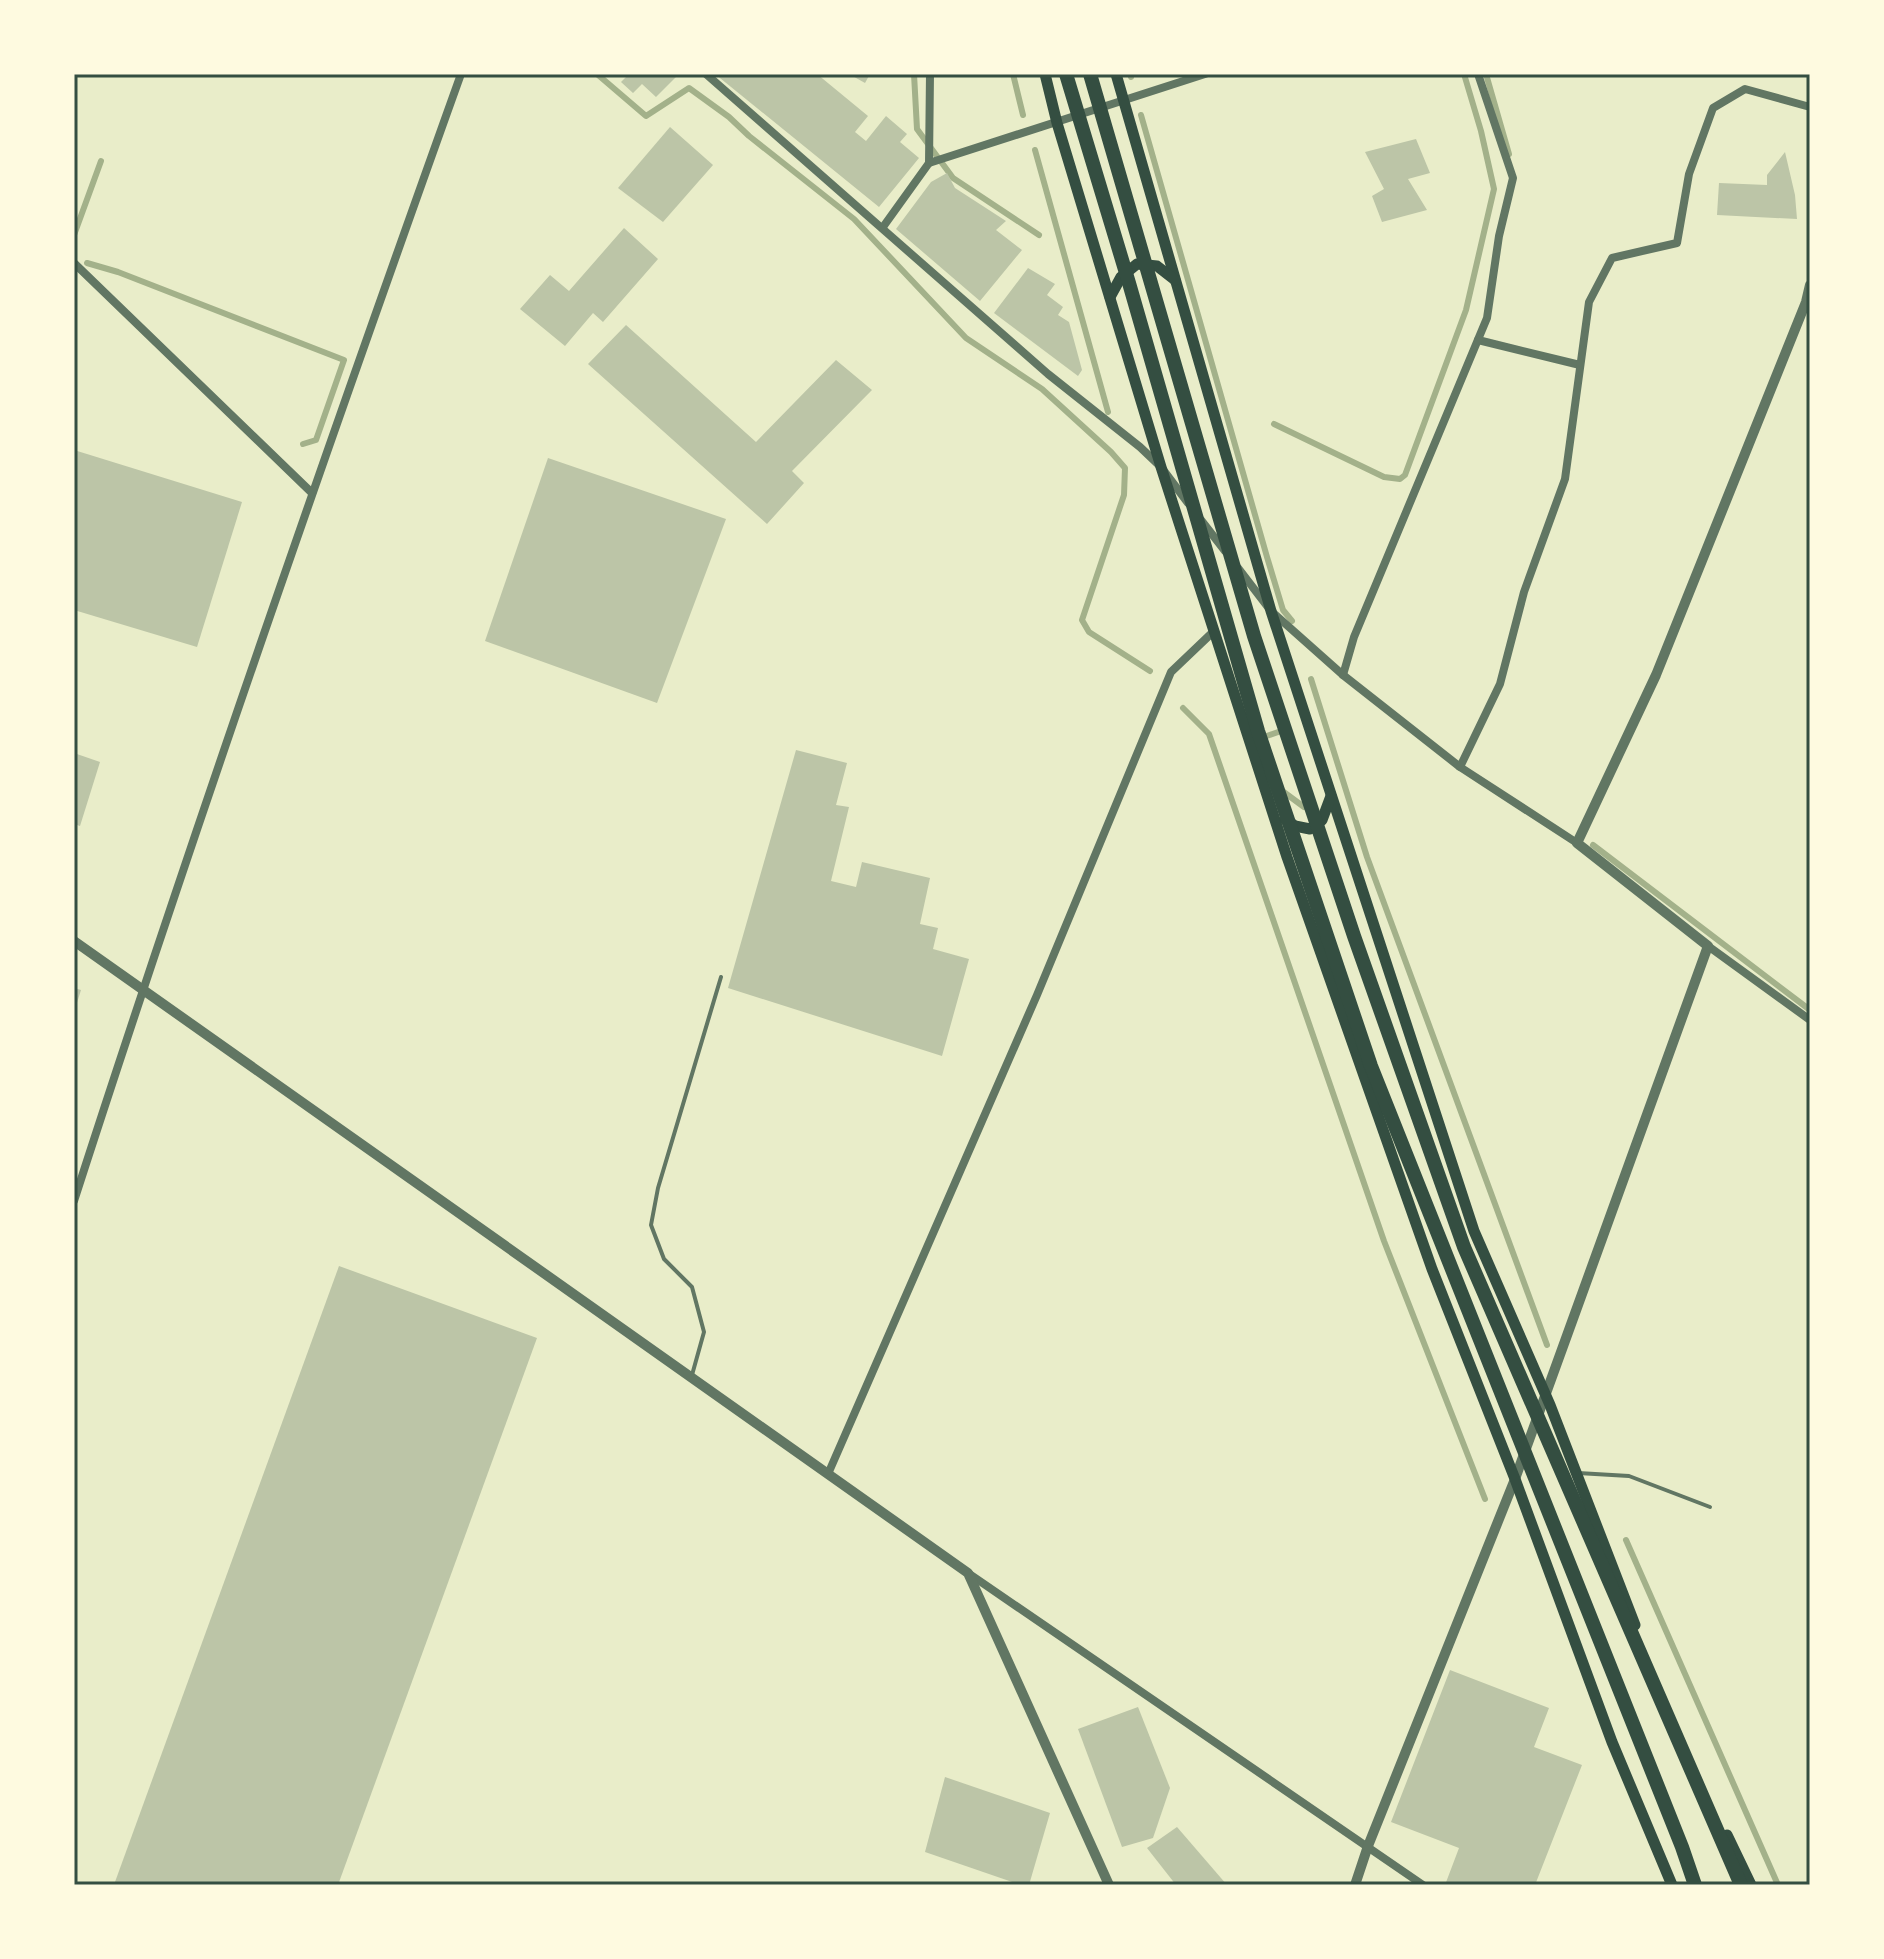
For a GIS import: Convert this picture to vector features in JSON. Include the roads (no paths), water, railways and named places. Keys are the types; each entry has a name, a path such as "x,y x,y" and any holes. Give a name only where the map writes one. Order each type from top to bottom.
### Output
{"highway":[{"path":"1066,74 1258,731 1371,1066 1695,1885"},
{"path":"1090,74 1254,636 1354,936 1458,1232 1604,1575 1741,1885"}],"main road":[{"path":"1045,74 1161,467 1271,810 1432,1269 1515,1479 1612,1742 1672,1885"},
{"path":"1116,74 1271,611 1474,1231 1546,1396 1677,1732 1751,1885"},
{"path":"1110,297 1121,277 1137,264 1157,266 1176,280"},
{"path":"1271,810 1295,826 1310,829 1322,820 1331,796"}],"street":[{"path":"74,1201 142,989 311,492 461,74"},
{"path":"706,74 1048,374 1140,447 1161,467 1271,611 1343,675 1460,767 1577,843 1708,946 1810,1020"},
{"path":"883,227 929,163 930,74"},
{"path":"929,163 1205,74"},
{"path":"1343,675 1371,594 1487,318 1499,236 1513,178 1478,74"},
{"path":"1460,767 1500,684 1524,592 1565,479 1589,302 1612,258 1677,243 1689,174 1713,108 1745,89 1810,107"},
{"path":"74,263 311,492"},
{"path":"1577,843 1656,675 1806,302 1810,285"},
{"path":"1478,340 1580,365"},
{"path":"828,1474 1037,995 1171,672 1214,631"},
{"path":"74,941 968,1573 1423,1885"},
{"path":"1355,1885 1515,1479 1708,946"},
{"path":"968,1573 1109,1885"}],"lane":[{"path":"691,1377 704,1332 692,1287 664,1259 651,1225 658,1188 721,977"},
{"path":"1576,1473 1629,1476 1710,1507"}],"waterway":[{"path":"597,74 646,116 689,88 729,117 854,219 966,338 1042,389 1111,452 1125,468 1124,495 1082,620 1089,632 1150,671"},
{"path":"914,74 917,129 953,178 1039,235"},
{"path":"1013,74 1023,115"},
{"path":"1274,424 1384,477 1400,479 1405,475 1466,310 1494,189 1464,74"},
{"path":"1486,74 1509,154"},
{"path":"1141,115 1267,557 1283,610 1292,621"},
{"path":"1035,150 1108,412"},
{"path":"74,235 101,161"},
{"path":"87,263 118,272 344,360 316,440 303,444"},
{"path":"1311,679 1367,857 1547,1345"},
{"path":"1183,708 1209,734 1384,1241 1485,1499"},
{"path":"1261,738 1284,730"},
{"path":"1281,790 1304,807"},
{"path":"1593,845 1810,1010"},
{"path":"1626,1540 1778,1885"}]}
